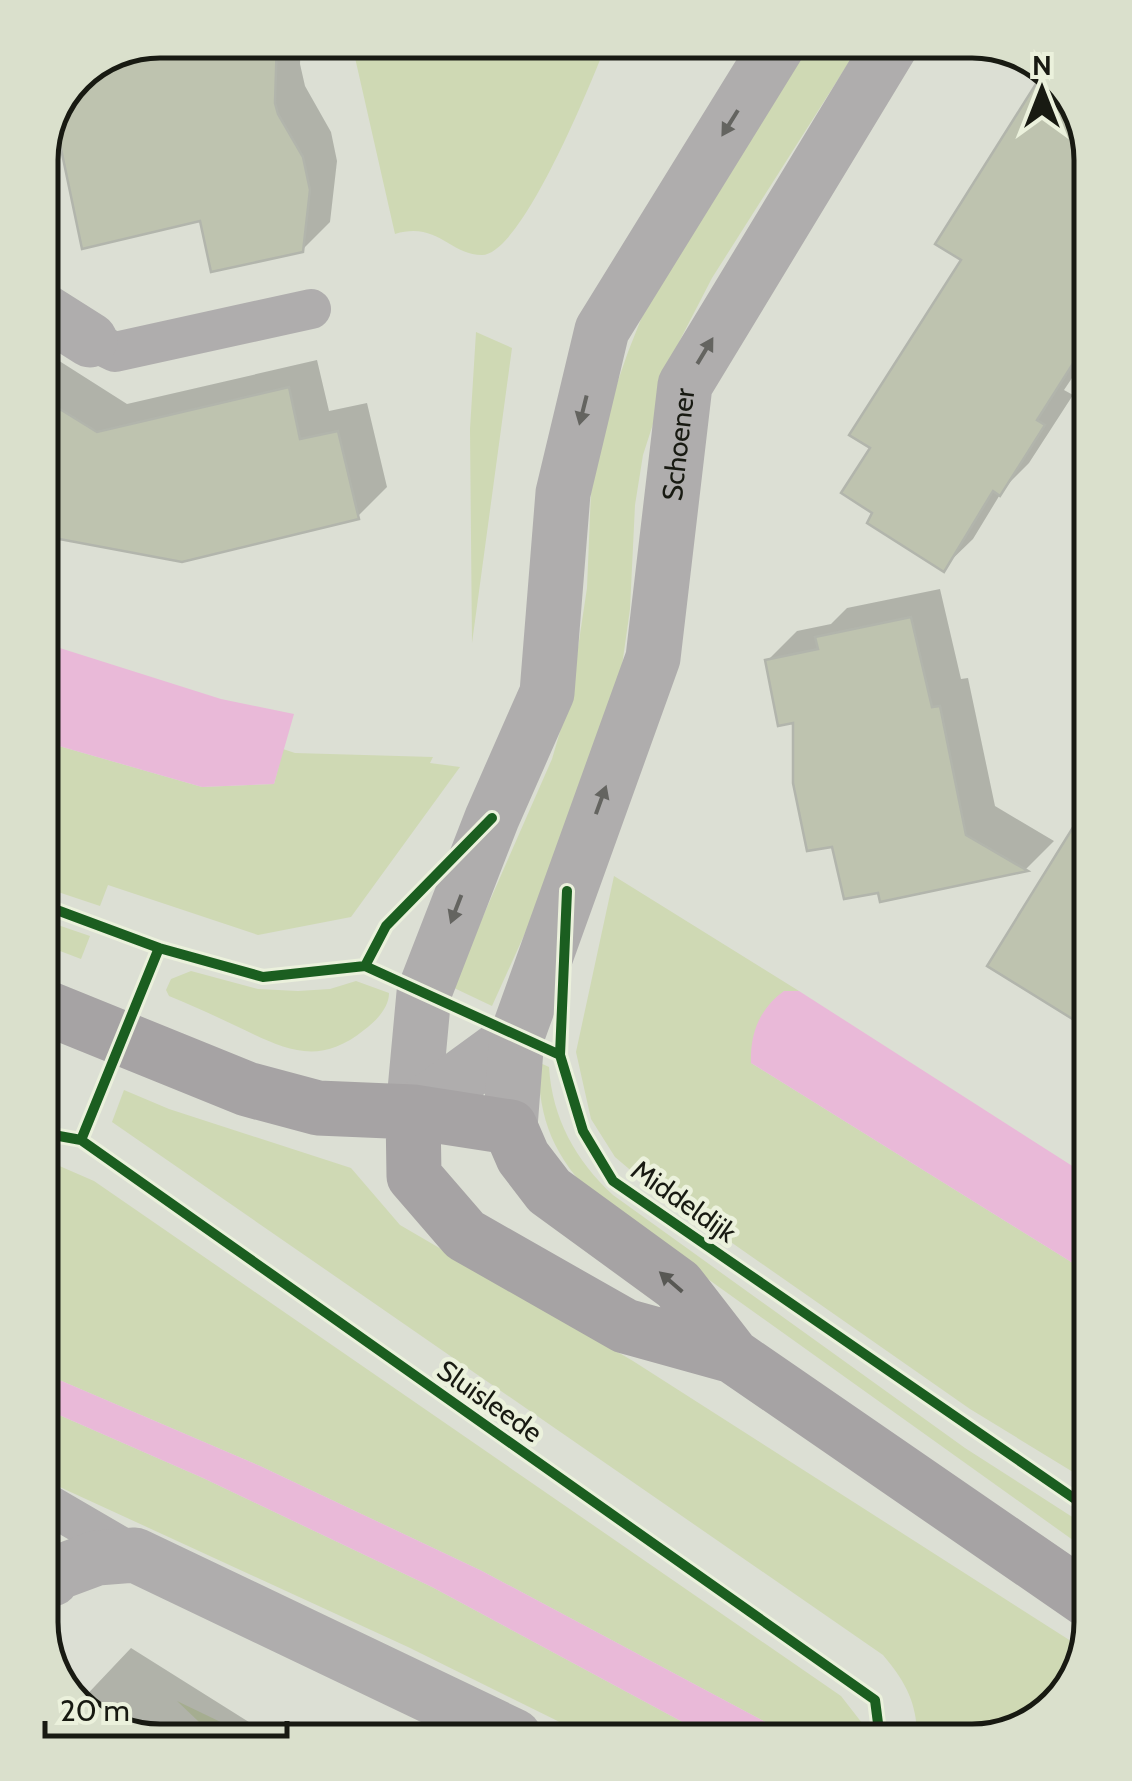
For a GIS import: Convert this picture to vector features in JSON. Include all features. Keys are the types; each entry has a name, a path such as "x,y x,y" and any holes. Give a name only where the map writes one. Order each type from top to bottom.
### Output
{"street":[{"path":"733,1356 625,1326 465,1235 414,1176 413,1112 424,993 492,818 547,694 563,493 602,330 770,58"},
{"name":"Schoener","path":"510,1127 517,1036 653,658 684,385 883,58"},
{"path":"58,319 90,340"},
{"path":"58,1012 246,1089 318,1108 413,1112 510,1127 523,1157 550,1190 678,1286 733,1356 1074,1590"},
{"path":"413,1112 517,1036"},
{"path":"58,1573 97,1558 135,1555 488,1723"}],"lane":[{"path":"90,340 115,352 311,309"},
{"path":"58,1510 135,1555"}],"green space":[{"path":"355,58 600,58 536,197 499,247 482,255 471,254 422,232 395,234"},
{"path":"798,58 852,58 712,278 680,340 643,455 619,687 574,825 492,1006 452,987 552,759 571,694 587,588 591,492 612,398 649,299"},
{"path":"476,332 512,348 472,643 470,429"},
{"path":"58,746 202,787 274,784 283,749 295,753 433,757 430,763 460,767 351,917 258,935 108,885 100,906 58,892"},
{"path":"614,876 799,991 784,991 751,1063 1074,1264 1074,1473 970,1409 642,1180 615,1157 591,1119 576,1052"},
{"path":"58,925 90,936 81,959 58,950"},
{"path":"191,971 258,989 330,989 356,981 389,993 377,1018 347,1042 330,1049 299,1050 267,1041 169,996 166,990 171,979"},
{"path":"538,1062 549,1067 555,1104 577,1153 613,1195 965,1448 1074,1518 1074,1541 596,1199 559,1153 546,1120"},
{"path":"124,1090 169,1109 351,1168 400,1225 633,1361 1072,1642 1064,1667 1040,1698 1018,1713 993,1722 916,1724 907,1690 883,1655 112,1122"},
{"path":"58,1165 94,1181 841,1696 862,1724 769,1724 482,1571 260,1466 58,1379"},
{"path":"58,1415 203,1478 432,1587 686,1724 563,1723 408,1647 58,1486"},
{"path":"177,1701 223,1723 200,1723"}],"shaded area":[{"path":"58,647 221,699 294,714 274,784 202,787 58,746"},
{"path":"784,991 799,991 1074,1167 1074,1264 751,1063 752,1042 768,1006"},
{"path":"58,1379 260,1466 482,1571 769,1724 686,1724 432,1587 203,1478 58,1415"}],"building":[{"path":"146,58 276,58 275,103 303,157 310,190 303,252 211,272 200,221 82,249 60,142 68,114 92,83 108,71"},
{"path":"1038,81 1064,114 1074,146 1074,362 1037,420 1045,425 1000,496 993,491 944,572 867,523 872,513 841,493 870,448 849,435 961,260 935,244"},
{"path":"289,387 300,439 338,431 359,519 182,562 58,539 58,408 97,432"},
{"path":"911,617 932,707 940,706 966,835 1028,871 880,902 878,893 844,899 832,847 807,851 793,783 793,723 778,726 765,660 818,649 815,637"},
{"path":"1074,826 1074,1020 987,966"}],"cycle path":[{"path":"365,966 386,926 492,818"},
{"path":"560,1055 567,891"},
{"name":"Middeldijk","path":"58,910 159,948 263,977 365,966 560,1055 583,1131 613,1181 1074,1498"},
{"path":"81,1140 159,948"},
{"name":"Sluisleede","path":"58,1136 81,1140 875,1700 878,1724"}]}
